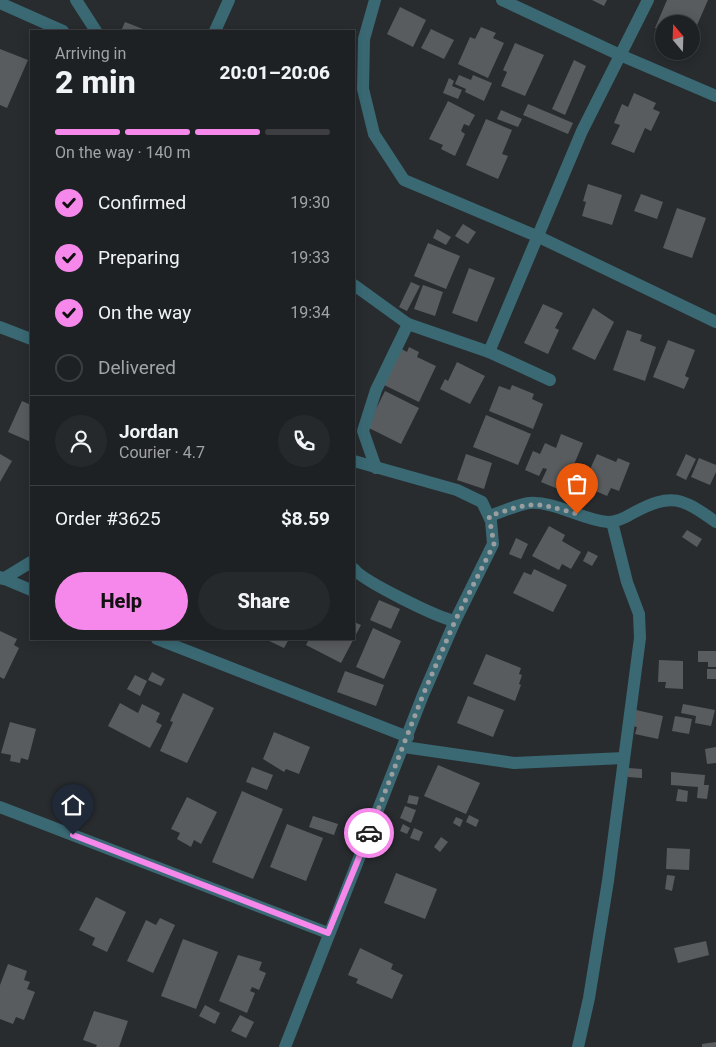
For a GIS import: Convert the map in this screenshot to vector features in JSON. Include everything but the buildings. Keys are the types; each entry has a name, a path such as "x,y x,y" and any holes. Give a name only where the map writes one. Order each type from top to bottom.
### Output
{"street":[{"path":"76,0 95,30"},
{"path":"215,30 228,0"},
{"path":"375,0 364,39 362,89 374,134 404,180 539,238 716,322"},
{"path":"502,0 620,55 716,96"},
{"path":"489,352 514,291 539,238 582,131 648,0"},
{"path":"0,3 61,30"},
{"path":"355,286 408,324 489,352 550,380"},
{"path":"376,468 363,431 376,390 408,324"},
{"path":"0,327 30,339"},
{"path":"285,1047 328,933 406,742 423,695 455,621 494,544 489,516 482,502 457,490 355,461"},
{"path":"489,516 528,503 542,504 594,519 612,522 654,504 675,500 689,502 716,522"},
{"path":"578,1047 589,998 608,881 636,673 639,622 612,522"},
{"path":"2,578 30,563"},
{"path":"355,570 424,610 443,619 455,621"},
{"path":"2,578 30,590"},
{"path":"159,640 406,742 514,763 624,758"},
{"path":"0,807 328,933"}],"way so far":[{"path":"369,833 423,695 455,621 494,544 489,516 528,503 542,504 577,514"}],"route":[{"path":"73,835 328,933 369,833"}]}
